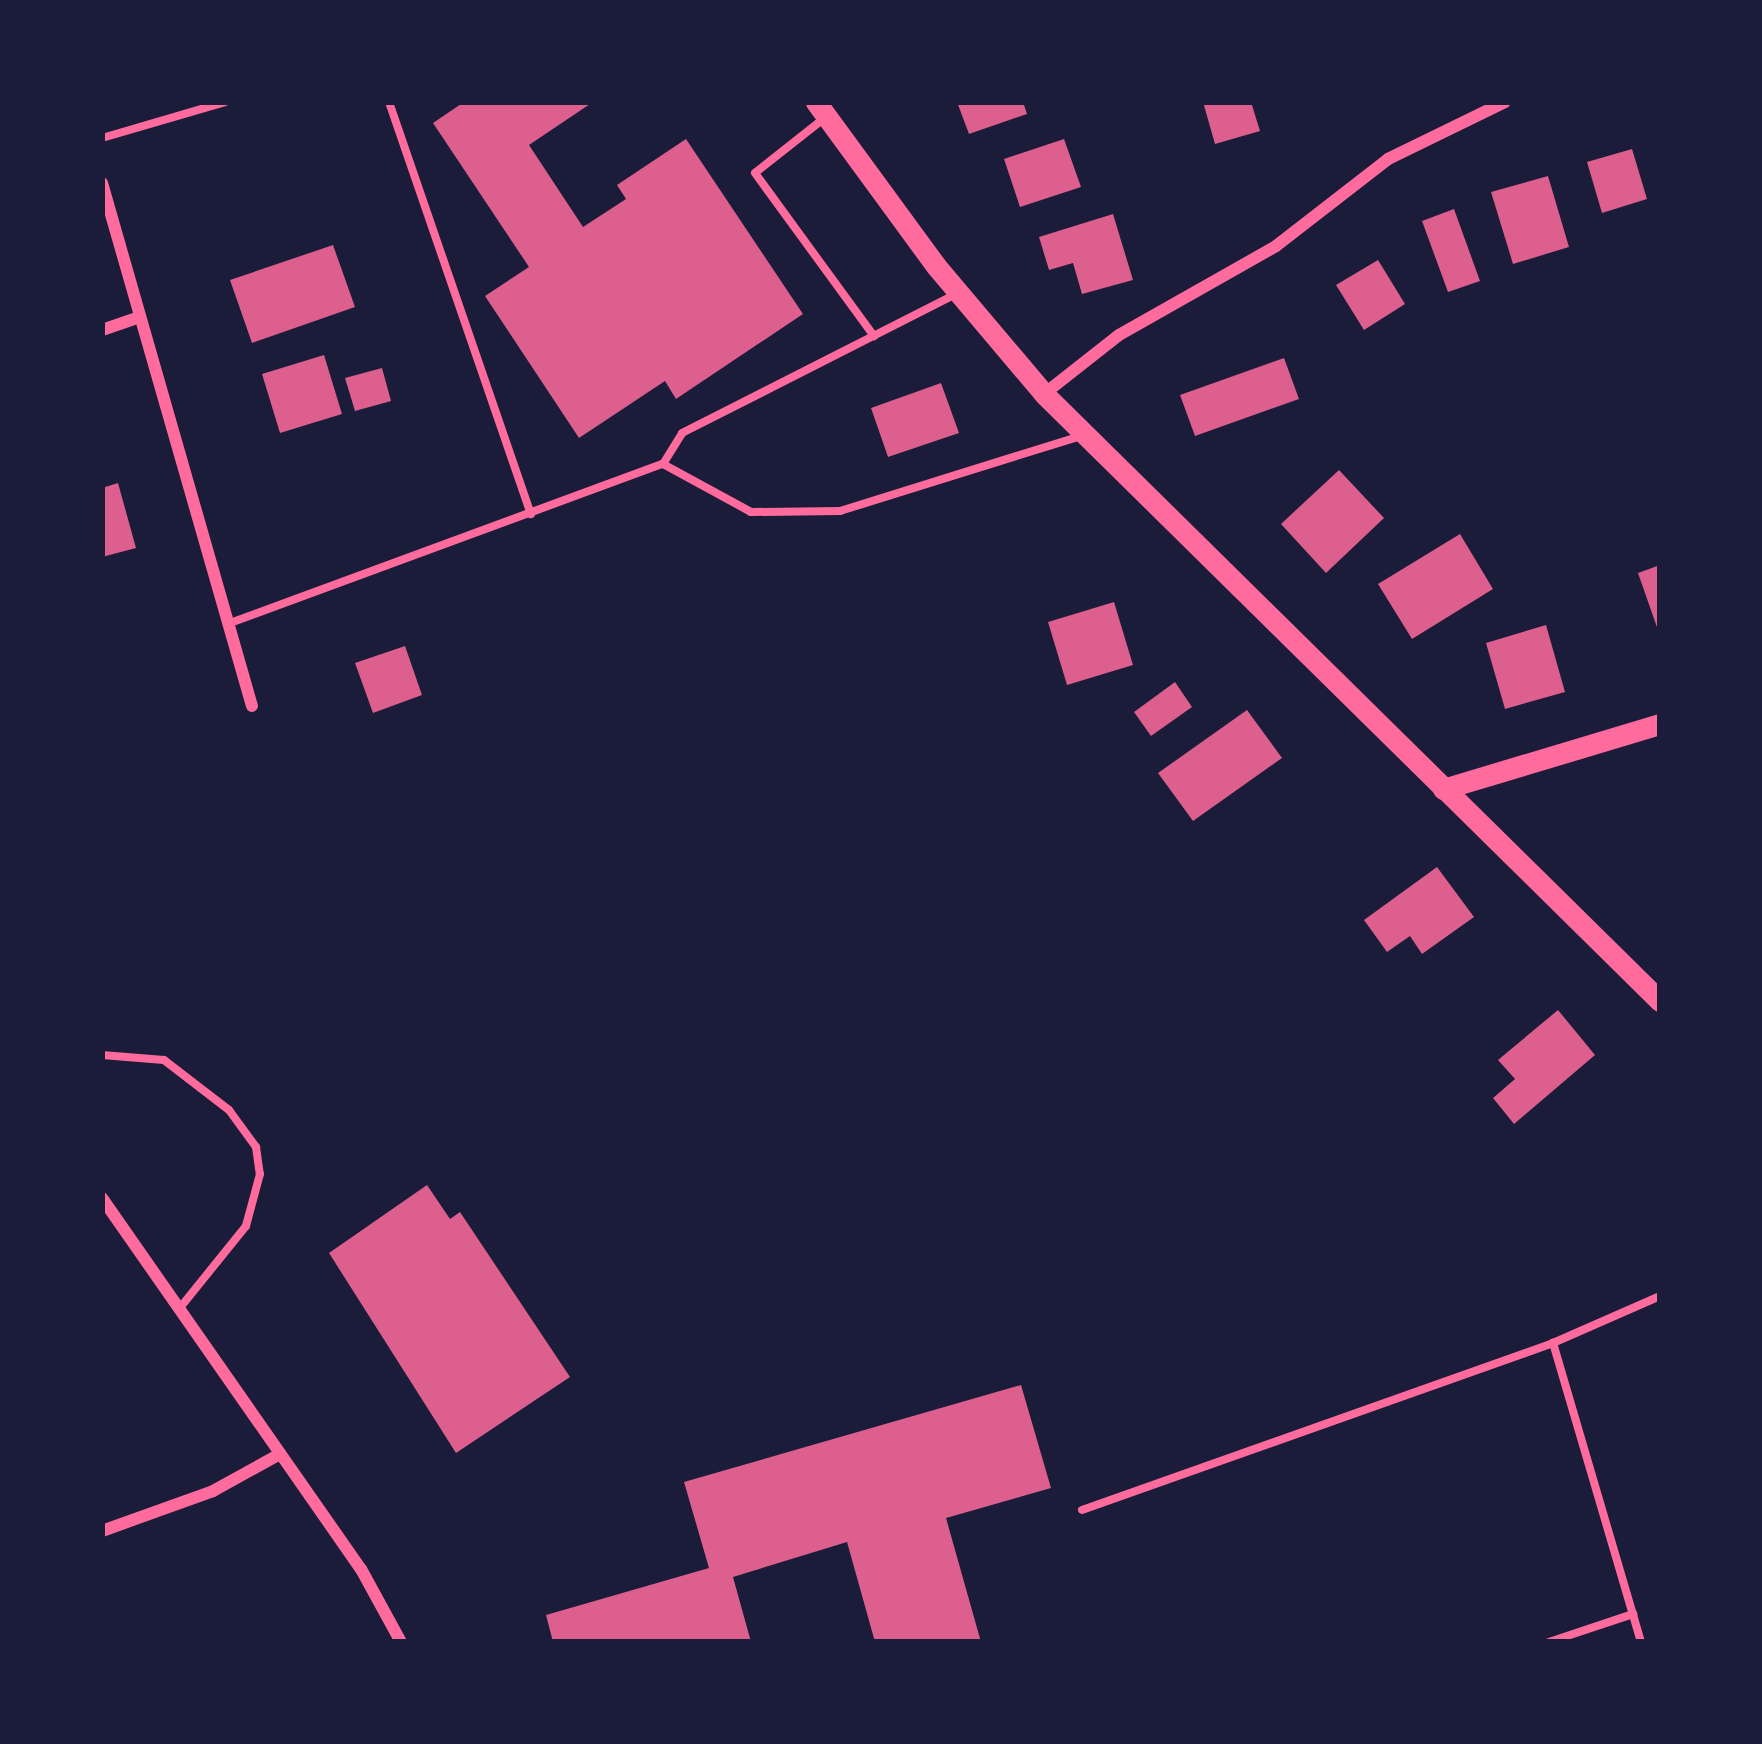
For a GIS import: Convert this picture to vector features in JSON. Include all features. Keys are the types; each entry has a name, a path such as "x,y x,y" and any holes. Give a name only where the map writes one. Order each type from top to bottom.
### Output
{"street":[{"path":"1044,394 1119,335 1276,246 1388,159 1505,102"},
{"path":"821,109 958,292 1083,436 1660,1001"},
{"path":"102,183 252,706"},
{"path":"102,330 140,317"},
{"path":"1443,789 1660,724"},
{"path":"102,1198 280,1454 401,1642"},
{"path":"102,1531 191,1500 280,1454"}],"lane":[{"path":"102,138 225,102"},
{"path":"389,102 532,514"},
{"path":"821,109 755,173 874,336"},
{"path":"228,623 663,464 682,433 958,292"},
{"path":"663,464 751,512 840,511 1083,436"},
{"path":"102,1055 164,1060 229,1110 256,1148 257,1198 246,1226 179,1309"},
{"path":"1082,1510 1552,1343 1660,1296"},
{"path":"1552,1343 1641,1642"},
{"path":"1549,1642 1633,1614"}],"building":[{"path":"464,102 593,102 529,145 583,227 626,199 617,185 686,139 803,314 676,399 665,381 579,438 485,296 529,267 433,123"},
{"path":"957,102 1023,102 1027,114 969,134"},
{"path":"1203,102 1251,102 1260,131 1215,144"},
{"path":"1064,139 1081,187 1020,207 1004,159"},
{"path":"1632,149 1647,199 1602,213 1587,162"},
{"path":"1548,176 1569,247 1513,264 1491,192"},
{"path":"1454,209 1480,281 1448,292 1422,221"},
{"path":"1113,214 1133,280 1082,294 1073,263 1049,270 1039,237"},
{"path":"333,245 355,307 252,343 230,280"},
{"path":"1378,260 1405,304 1364,330 1336,285"},
{"path":"324,355 342,414 280,433 262,374"},
{"path":"1284,358 1299,399 1195,436 1180,395"},
{"path":"382,368 391,401 355,411 345,378"},
{"path":"941,383 959,433 888,457 871,408"},
{"path":"1339,470 1384,518 1326,573 1281,524"},
{"path":"118,483 136,548 102,557 102,488"},
{"path":"1460,534 1493,589 1412,639 1378,584"},
{"path":"1660,565 1660,633 1659,633 1638,573"},
{"path":"1114,602 1133,665 1067,685 1048,622"},
{"path":"1546,625 1565,692 1505,709 1486,643"},
{"path":"405,646 422,695 373,713 355,663"},
{"path":"1175,682 1192,707 1151,736 1134,712"},
{"path":"1247,710 1282,758 1193,821 1158,773"},
{"path":"1437,867 1474,917 1422,954 1410,936 1387,952 1364,920"},
{"path":"1558,1010 1595,1055 1514,1124 1493,1098 1515,1079 1498,1060"},
{"path":"427,1185 450,1219 460,1212 570,1377 456,1453 329,1253"},
{"path":"1021,1385 1051,1488 946,1518 981,1642 875,1642 847,1542 733,1577 751,1642 553,1642 546,1615 709,1568 684,1482"}]}
